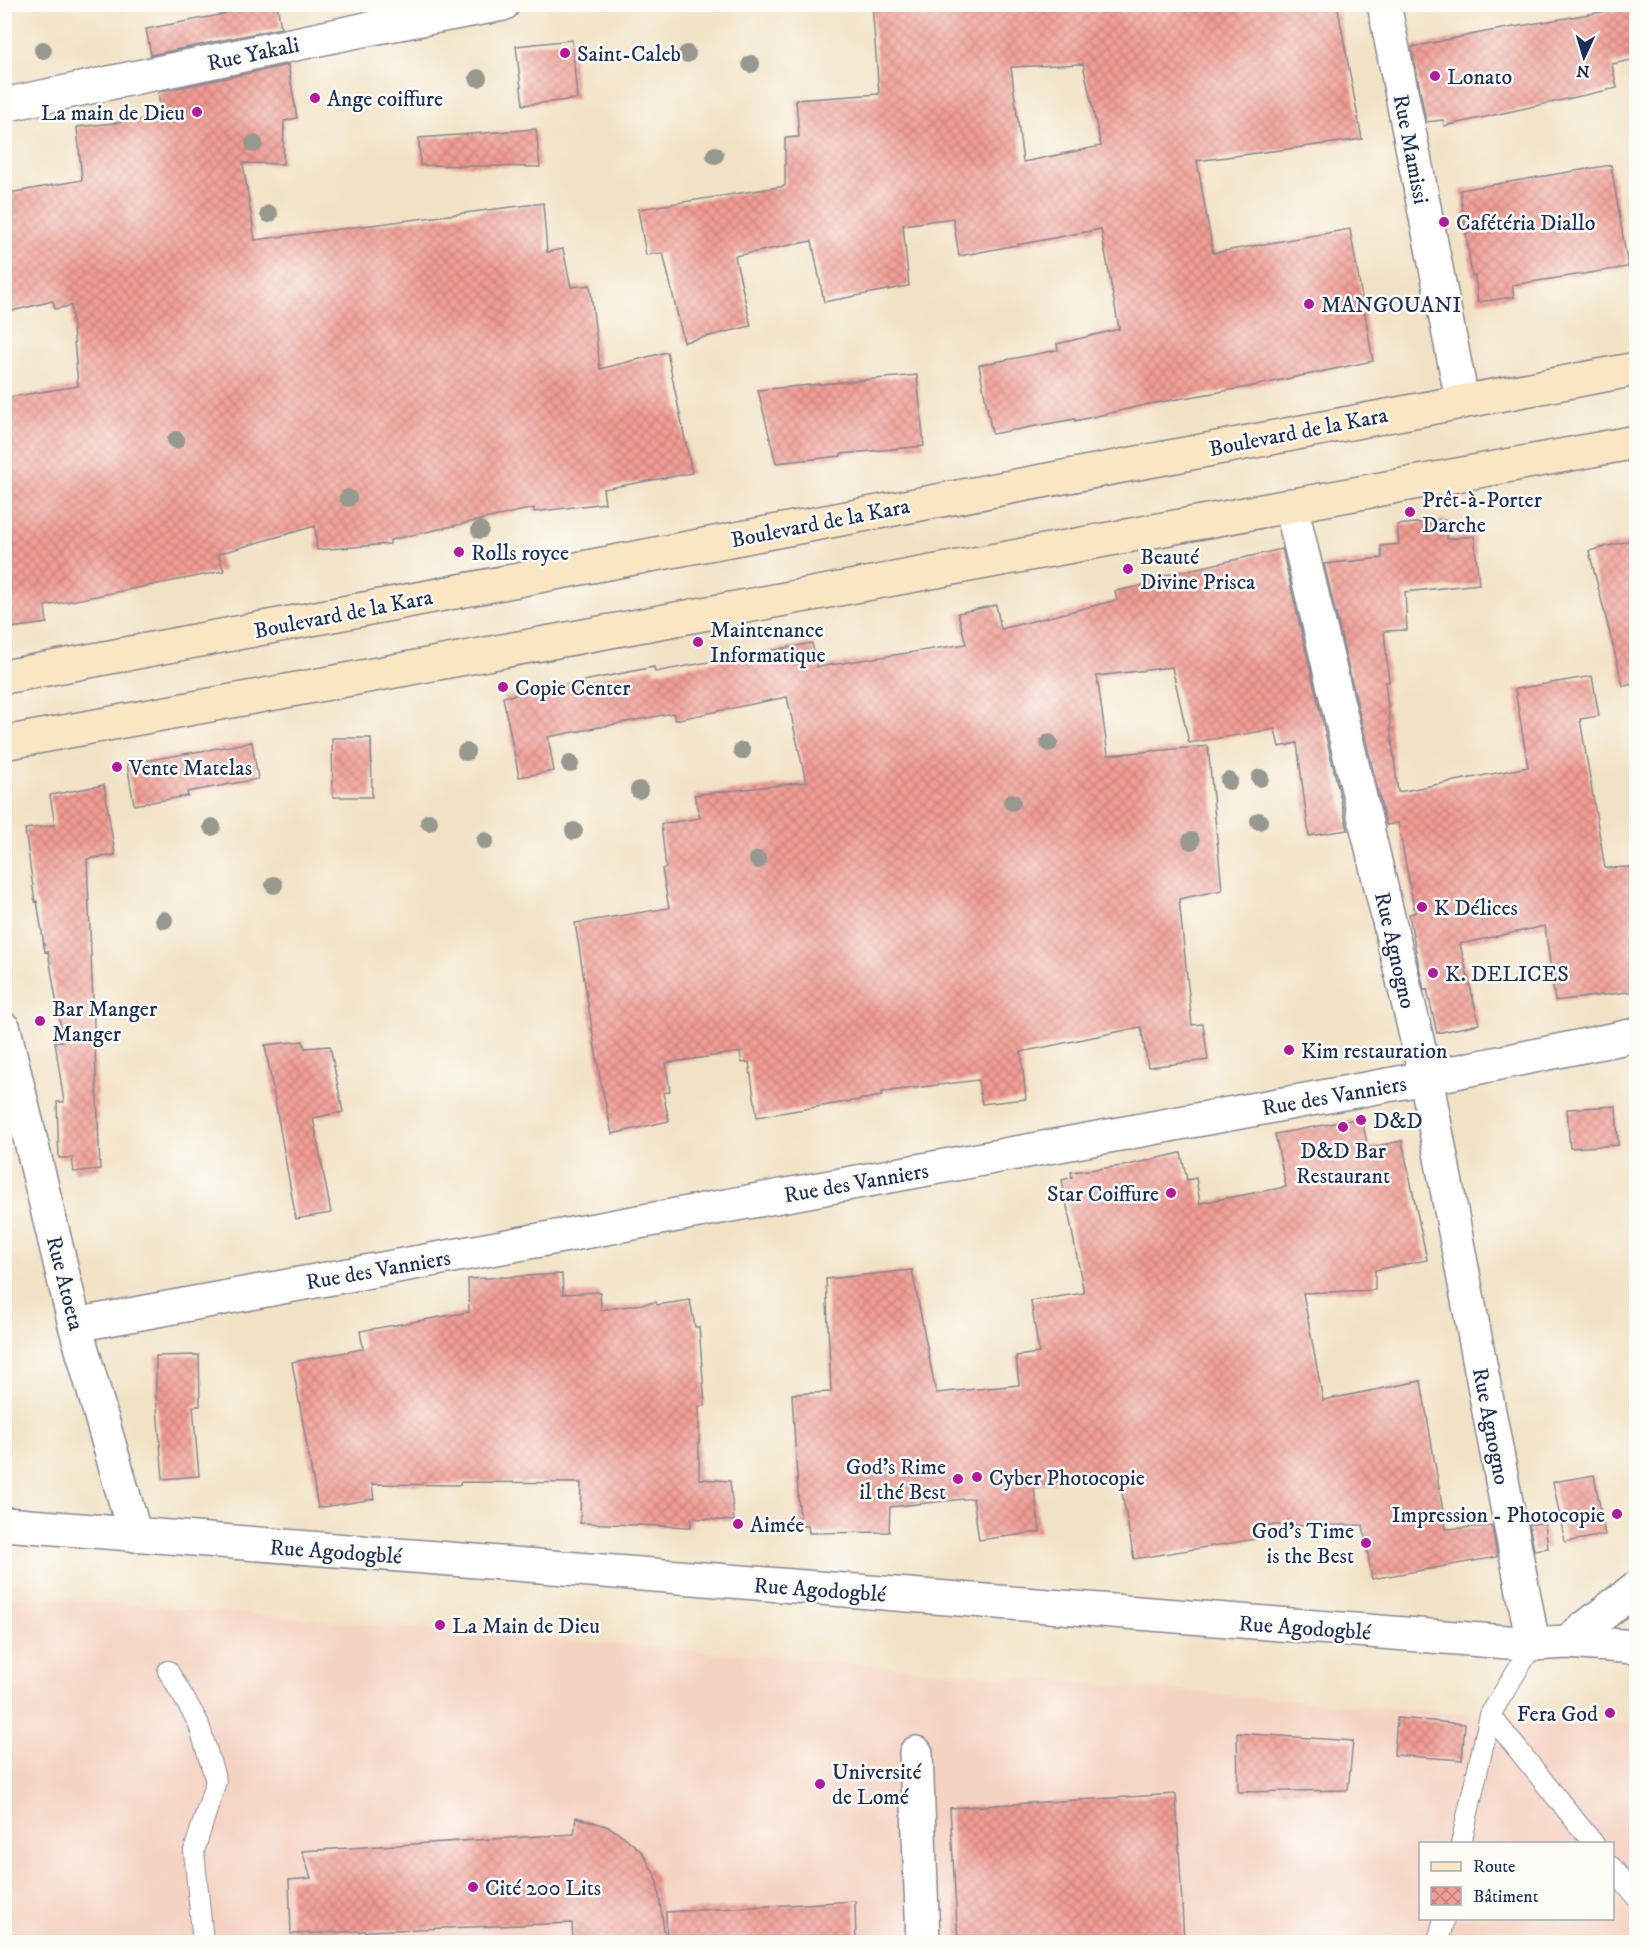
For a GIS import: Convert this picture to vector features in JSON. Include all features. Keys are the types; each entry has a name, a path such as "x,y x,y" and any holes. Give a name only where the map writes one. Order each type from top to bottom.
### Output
{"main road":[{"name":"Boulevard de la Kara","path":"4,677 1457,376 1636,369"},
{"path":"4,743 1636,442"}],"street":[{"name":"Rue Yakali","path":"4,105 365,17 503,4"},
{"name":"Rue Mamissi","path":"1384,4 1457,376"},
{"name":"Rue Agnogno","path":"1291,507 1426,1078 1533,1644"},
{"name":"Rue Atoeta","path":"4,1029 75,1325 135,1535"},
{"name":"Rue des Vanniers","path":"75,1325 1426,1078 1636,1035"},
{"name":"Rue Agodogblé","path":"4,1524 1533,1644 1567,1642 1636,1647"},
{"path":"1567,1642 1636,1588"},
{"path":"916,1753 923,1942"}],"lane":[{"path":"1461,1842 1490,1715 1533,1644"},
{"path":"168,1671 198,1722 216,1781 194,1851 203,1942"},
{"path":"1490,1715 1592,1842"},
{"path":"1614,1869 1635,1894"},
{"path":"1438,1942 1444,1920"}],"shaded area":[{"name":"Université de Lomé","path":"4,1594 1403,1709 1636,1725 1636,1942 5,1942"}],"building":[{"path":"223,4 277,4 281,28 151,55 146,29 225,14"},
{"path":"872,4 1337,4 1362,139 1197,161 1213,253 1350,229 1373,361 1248,387 1149,404 1075,421 1075,419 992,434 979,365 1058,350 1057,344 1119,329 1101,229 959,256 953,218 903,225 909,286 824,302 812,241 735,256 751,326 684,342 663,253 646,255 638,209 785,186 785,138 799,137 796,100 879,94","holes":["1083,64 1101,146 1023,162 1011,67"]},
{"path":"1636,6 1636,59 1612,64 1617,88 1444,126 1443,120 1426,122 1412,47"},
{"path":"572,40 577,99 523,105 516,46"},
{"path":"288,65 297,118 284,121 283,164 243,163 255,240 543,203 547,252 563,249 571,287 590,285 600,369 667,352 692,473 603,489 605,503 534,512 534,508 390,540 390,544 317,550 315,526 218,554 224,571 45,606 47,623 4,629 4,544 11,544 4,506 4,398 78,386 71,306 55,309 53,301 4,313 4,194 82,180 77,127 162,118 158,92"},
{"path":"536,129 540,167 420,165 419,138"},
{"path":"1611,165 1628,267 1512,285 1514,297 1478,302 1460,190"},
{"path":"917,375 924,446 776,463 758,390"},
{"path":"1445,520 1447,539 1474,536 1479,584 1405,592 1407,630 1384,631 1389,682 1385,682 1398,792 1528,767 1515,689 1592,676 1599,716 1580,719 1605,868 1631,867 1636,991 1555,1001 1545,926 1460,944 1479,1024 1437,1033 1427,989 1424,990 1409,914 1415,913 1398,823 1386,825 1324,564 1382,558 1381,546 1399,544 1397,525"},
{"path":"1636,539 1636,684 1623,686 1589,551"},
{"path":"1282,549 1348,830 1309,836 1297,743 1279,747 1275,729 1189,743 1172,667 1097,676 1108,755 1208,746 1222,890 1179,899 1192,1025 1203,1024 1208,1060 1148,1067 1141,1027 1021,1052 1026,1099 982,1104 978,1080 882,1092 882,1096 757,1117 749,1062 742,1063 740,1052 666,1063 670,1092 663,1093 669,1121 612,1134 600,1078 575,923 669,908 662,869 666,868 661,824 700,818 694,795 806,782 787,697 675,720 673,713 548,737 554,771 519,777 503,697 654,667 655,672 812,643 817,667 966,644 958,613 996,605 1001,629 1117,600 1115,591 1145,585 1144,580"},
{"path":"332,738 371,738 372,797 333,797"},
{"path":"252,742 258,779 187,792 188,796 134,805 127,764"},
{"path":"104,785 115,855 87,859 100,1169 74,1172 72,1158 59,1158 57,1102 64,1102 55,1042 63,1041 48,951 45,952 37,901 35,902 25,829 55,825 50,795"},
{"path":"303,1041 305,1048 330,1046 343,1112 313,1118 331,1213 296,1219 265,1045"},
{"path":"1616,1106 1618,1145 1570,1148 1567,1109"},
{"path":"1362,1118 1368,1148 1402,1141 1427,1260 1375,1270 1375,1290 1303,1293 1323,1400 1421,1381 1446,1529 1492,1526 1497,1557 1372,1579 1363,1525 1260,1525 1262,1538 1134,1559 1118,1471 1034,1486 1040,1532 979,1540 973,1498 890,1507 889,1532 809,1533 808,1526 800,1526 792,1394 831,1392 826,1279 912,1270 936,1393 1019,1385 1016,1356 1039,1353 1031,1301 1084,1293 1062,1180 1072,1177 1071,1172 1123,1166 1181,1153 1187,1180 1196,1178 1200,1203 1286,1187 1275,1134"},
{"path":"562,1274 563,1294 600,1292 601,1310 656,1302 657,1305 690,1300 695,1327 699,1327 705,1406 699,1406 699,1479 730,1481 734,1521 691,1518 691,1527 580,1523 581,1483 372,1484 374,1499 318,1508 292,1362 363,1349 360,1331 469,1312 468,1279"},
{"path":"199,1355 200,1406 193,1406 199,1476 163,1479 156,1396 156,1356"},
{"path":"1594,1475 1605,1535 1565,1542 1553,1482"},
{"path":"1545,1523 1548,1548 1534,1550 1529,1524"},
{"path":"1397,1718 1465,1724 1462,1760 1394,1755"},
{"path":"1237,1733 1353,1741 1348,1790 1238,1792"},
{"path":"1176,1794 1184,1942 958,1942 950,1808"},
{"name":"Cité 200 Lits","path":"576,1817 609,1827 642,1852 656,1877 666,1942 573,1942 572,1923 291,1934 289,1880 311,1878 302,1851 574,1834"},
{"path":"855,1901 856,1942 667,1942 666,1912"}],"place":[{"name":"Saint-Caleb","path":"565,53"},
{"name":"Lonato","path":"1435,76"},
{"name":"Ange coiffure","path":"315,98"},
{"name":"La main de Dieu","path":"197,112"},
{"name":"Cafétéria Diallo","path":"1444,222"},
{"name":"MANGOUANI","path":"1309,304"},
{"name":"Prêt-à-Porter Darche","path":"1410,512"},
{"name":"Rolls royce","path":"459,552"},
{"name":"Beauté Divine Prisca","path":"1128,569"},
{"name":"Maintenance Informatique","path":"698,642"},
{"name":"Copie Center","path":"503,687"},
{"name":"Vente Matelas","path":"117,767"},
{"name":"K Délices","path":"1422,907"},
{"name":"K. DELICES","path":"1433,973"},
{"name":"Bar Manger Manger","path":"40,1021"},
{"name":"Kim restauration","path":"1289,1050"},
{"name":"D&D","path":"1361,1120"},
{"name":"D&D Bar Restaurant","path":"1343,1127"},
{"name":"Star Coiffure","path":"1171,1193"},
{"name":"Cyber Photocopie","path":"977,1477"},
{"name":"God's Rime il thé Best","path":"958,1479"},
{"name":"Impression - Photocopie","path":"1617,1514"},
{"name":"Aimée","path":"738,1524"},
{"name":"God's Time is the Best","path":"1366,1543"},
{"name":"La Main de Dieu","path":"440,1625"},
{"name":"Fera God","path":"1610,1713"},
{"name":"Université de Lomé","path":"820,1784"},
{"name":"Cité 200 Lits","path":"473,1887"}]}
